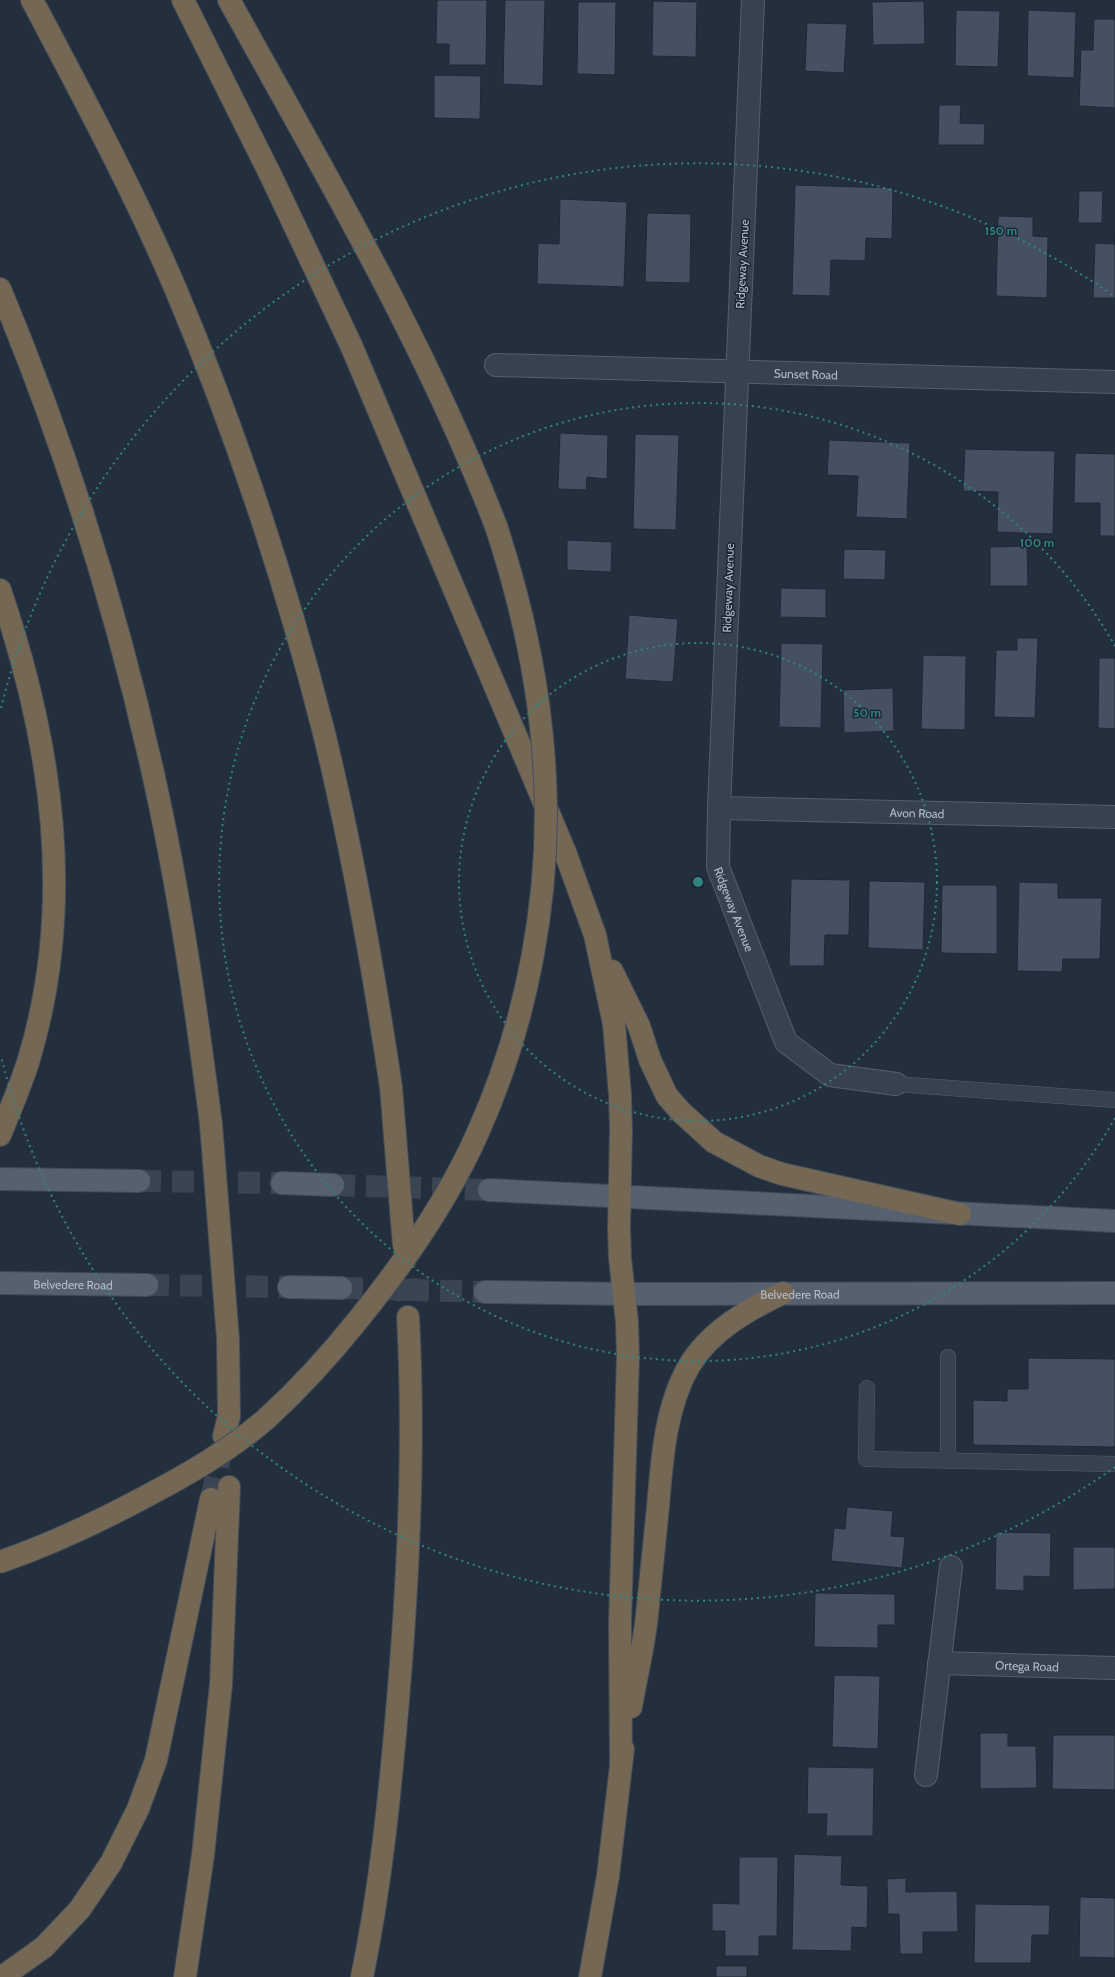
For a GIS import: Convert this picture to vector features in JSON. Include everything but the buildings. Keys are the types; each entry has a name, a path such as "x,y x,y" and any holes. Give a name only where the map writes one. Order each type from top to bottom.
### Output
{"highway":[{"path":"32,0 103,138 176,289 238,452 270,548 322,728 342,813 375,982 391,1087 404,1246"},
{"path":"183,0 268,169 351,345 565,852 595,936 639,1026 650,1060 667,1096 681,1112 714,1142 759,1166 782,1174 960,1214"},
{"path":"0,1562 57,1539 116,1512 167,1485 226,1450 265,1419 306,1379 341,1340 388,1283 421,1235 454,1181 479,1131 499,1078 526,982 536,934 542,880 545,831 545,780 541,731 534,673 523,619 511,573 496,526 449,412 390,291 229,0"},
{"path":"0,289 56,434 110,602 153,774 187,947 211,1124 228,1339 227,1428"},
{"path":"0,590 23,668 37,725 47,782 53,830 56,877 53,929 48,974 29,1059 0,1135"},
{"path":"595,936 608,993 617,1057 621,1130 619,1198 620,1258 625,1294 628,1358 620,1623 621,1763"},
{"path":"590,1977 608,1876 621,1763 647,1618 661,1478 673,1404 680,1382 690,1365 720,1331 753,1307 783,1293"},
{"path":"362,1977 380,1872 391,1785 407,1605 412,1439 408,1317"},
{"path":"185,1977 203,1855 220,1692 230,1487"},
{"path":"2,1977 44,1946 80,1909 111,1863 135,1815 156,1760 211,1499"}],"main road":[{"path":"0,1179 139,1181"},
{"path":"282,1183 333,1185"},
{"path":"489,1190 619,1198 1115,1221"},
{"name":"Belvedere Road","path":"0,1283 146,1285"},
{"path":"289,1287 341,1288"},
{"name":"Belvedere Road","path":"486,1292 625,1294 1115,1293"}],"street":[{"name":"Ridgeway Avenue","path":"754,0 737,372 719,808 718,867 786,1042 830,1075 896,1084"},
{"name":"Sunset Road","path":"496,366 1115,382"},
{"name":"Avon Road","path":"719,808 1115,817"},
{"path":"926,1775 951,1566"},
{"name":"Ortega Road","path":"939,1663 1115,1668"}],"lane":[{"path":"896,1084 1115,1100"},
{"path":"948,1357 948,1459"},
{"path":"867,1388 866,1459 948,1459 1115,1464"}],"tunnel":[{"path":"139,1181 282,1183"},
{"path":"333,1185 489,1190"},
{"path":"404,1246 408,1317"},
{"path":"147,1285 289,1287"},
{"path":"341,1288 485,1292"},
{"path":"211,1499 224,1439"}]}
